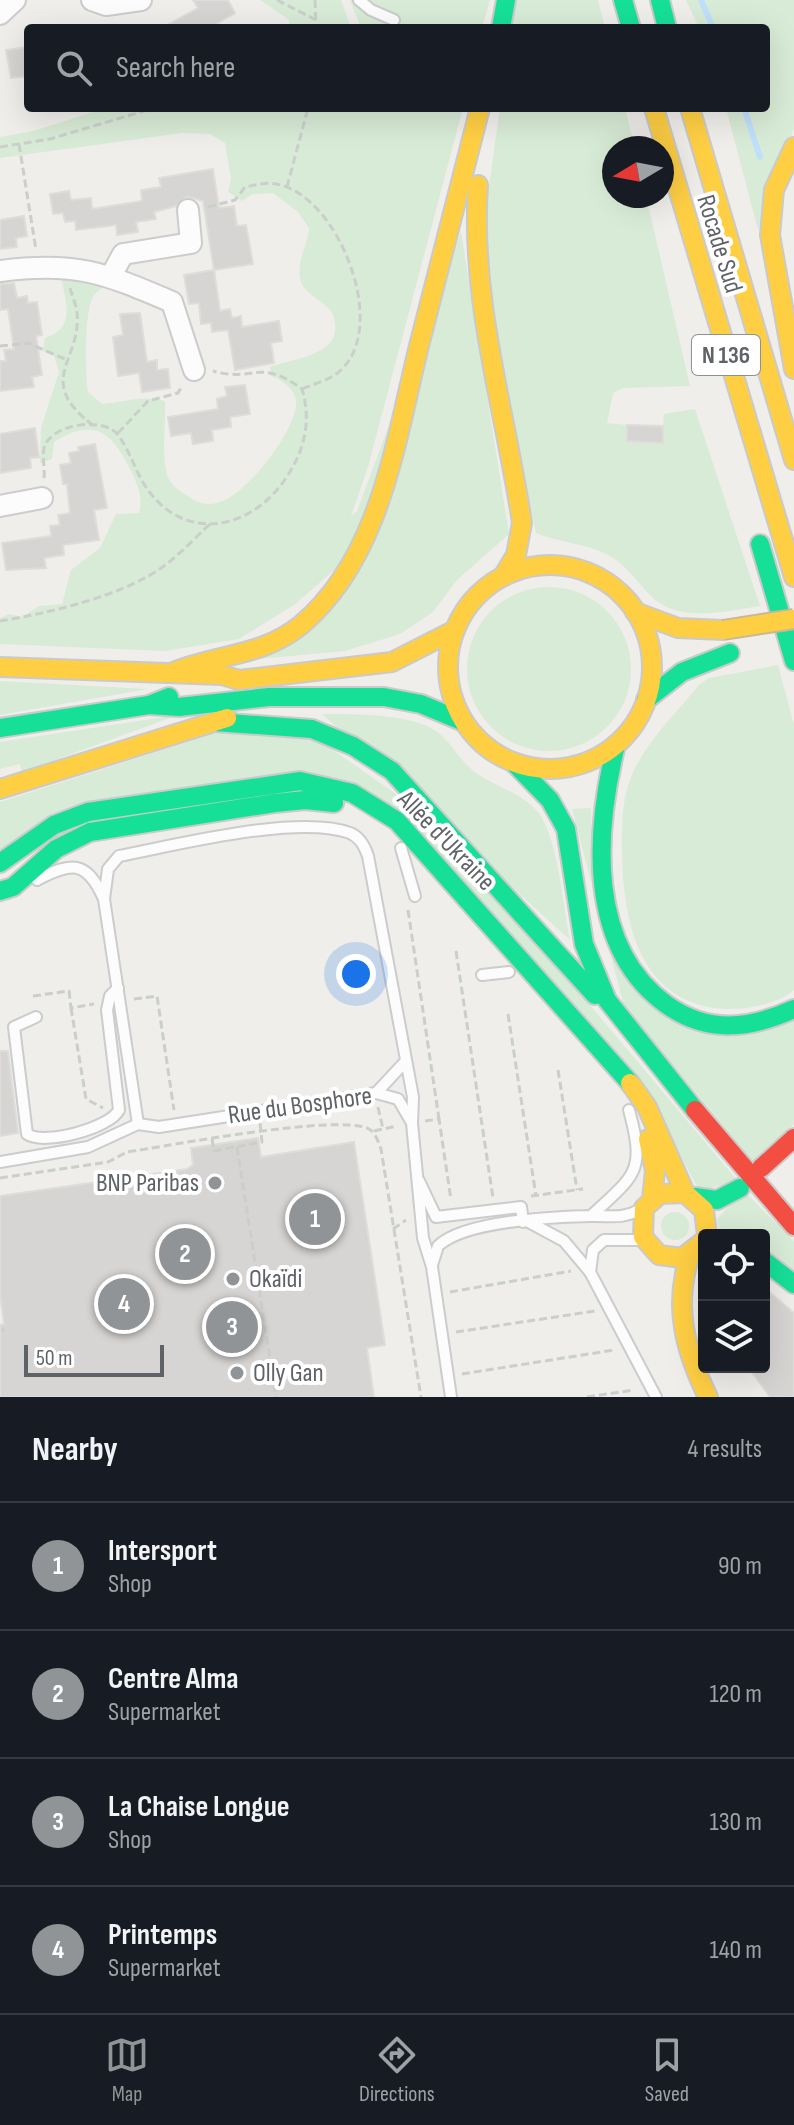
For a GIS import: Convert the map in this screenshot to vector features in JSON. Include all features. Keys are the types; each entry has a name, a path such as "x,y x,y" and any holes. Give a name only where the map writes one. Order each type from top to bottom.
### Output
{"main road":[{"path":"502,24 506,0"},
{"path":"623,0 630,24"},
{"path":"660,0 666,24"},
{"path":"171,673 186,666 253,652 288,633 318,609 363,543 379,500 479,112"},
{"path":"488,112 475,208 474,268 483,334 522,523 516,555 504,575 469,604 455,630 448,668 455,705 464,722 486,746 514,763 550,800 566,829 590,966 607,1000 626,1027"},
{"name":"Rocade Sud","path":"655,112 659,136"},
{"name":"Rocade Sud","path":"691,112 794,460"},
{"path":"696,131 716,147 776,332 791,360"},
{"path":"791,360 774,280 770,226 775,187 794,147"},
{"name":"Rocade Sud","path":"674,186 794,577"},
{"path":"664,208 669,224"},
{"path":"757,532 794,661"},
{"path":"504,575 536,566 569,566 613,587 635,612 651,654 646,700 634,724 616,745 590,761 560,769 514,763"},
{"path":"635,612 675,630 723,630 794,619"},
{"path":"0,728 149,705 177,695 224,688 239,680 392,662 455,630"},
{"path":"768,647 794,643"},
{"path":"646,700 682,672 736,652"},
{"path":"0,667 222,675 239,680"},
{"path":"149,705 179,707 269,697 384,697 421,704 464,722"},
{"path":"0,789 290,699"},
{"path":"215,722 312,729 353,746 392,771 626,1027 794,1226"},
{"path":"616,745 603,799 602,857 610,917 631,968 659,1002 690,1020 709,1026 751,1025 794,1009"},
{"name":"Allée d'Ukraine","path":"0,863 54,825 88,812 300,781 332,783 360,794 397,821 635,1088 690,1195 707,1216 704,1229"},
{"name":"Allée d'Ukraine","path":"6,889 56,849 90,832 305,800 350,807 372,819 401,848 646,1133 653,1154 648,1203 640,1225 643,1240"},
{"path":"761,1168 794,1138"},
{"path":"648,1203 668,1191 717,1200 740,1188"},
{"path":"643,1240 662,1269 672,1349 688,1397"},
{"path":"662,1269 698,1246"},
{"path":"698,1250 681,1284 680,1320 691,1361 708,1397"},
{"path":"770,1266 794,1284"}],"street":[{"path":"0,14 15,0"},
{"path":"92,0 106,5 141,0"},
{"path":"111,276 123,254 191,243 188,210"},
{"path":"0,271 64,266 111,276 172,302 194,370"},
{"path":"0,506 42,498"}],"lane":[{"path":"359,0 371,10 394,20"},
{"path":"138,1124 104,899 108,869 119,856 304,827 353,835 361,842 368,856 382,920 404,1063 413,1097 412,1123 423,1238 432,1267 451,1397"},
{"path":"401,848 410,897"},
{"path":"6,889 73,867 92,876 104,899"},
{"path":"482,975 509,972"},
{"path":"36,1017 14,1027 27,1134 37,1139 89,1129 112,1120 119,1110 107,1010 110,996 118,988"},
{"path":"376,1093 404,1063"},
{"name":"Rue du Bosphore","path":"0,1162 88,1147 138,1124 159,1127 376,1093 398,1099 412,1123"},
{"path":"592,1215 613,1200 635,1170 638,1146 629,1110"},
{"path":"418,1179 436,1217 521,1207 525,1221 564,1241 590,1272 656,1397"},
{"path":"432,1267 438,1246 456,1233 525,1221 592,1215 618,1217 648,1203"},
{"path":"590,1272 593,1250 604,1240 643,1240"}],"path":[{"path":"277,0 316,20"},
{"path":"315,0 316,24"},
{"path":"0,147 50,139 141,112"},
{"path":"287,187 307,112"},
{"path":"19,144 38,266"},
{"path":"64,266 77,313 65,359 64,391 74,411 94,426 118,433 144,485 161,505 186,522 210,524 238,519 255,510 283,482 295,463 306,432 302,389 337,373 347,362 356,339 359,303 343,245 320,211 287,187 276,184 245,187 227,204 188,210"},
{"path":"0,346 28,343 65,359"},
{"path":"42,498 44,447 62,429 94,426"},
{"path":"0,621 35,615 107,593 162,567 210,524"},
{"path":"410,897 439,1119"},
{"path":"456,951 494,1202"},
{"path":"71,1008 86,1099"},
{"path":"508,1014 536,1196"},
{"path":"558,1070 577,1190"},
{"path":"0,1178 108,1162 127,1152 261,1132 333,1125 365,1126 374,1131 381,1149 421,1397"},
{"path":"212,1139 214,1151 262,1142 261,1132"},
{"path":"237,1147 276,1397"},
{"path":"452,1302 450,1290 575,1271"},
{"path":"456,1332 595,1311"},
{"path":"455,1325 458,1344"},
{"path":"462,1374 614,1350"},
{"path":"461,1367 464,1385"},
{"path":"587,1397 635,1390"}],"green space":[{"path":"260,0 341,0 350,24 289,24 289,20"},
{"path":"350,0 490,0 483,24 359,24"},
{"path":"515,0 598,0 604,24 512,24"},
{"path":"686,0 794,0 794,128 758,230 727,112 770,112 770,24 697,24"},
{"path":"93,112 462,112 368,467 351,516 366,505 339,566 294,605 239,639 165,651 0,644 0,618 9,614 22,617 39,606 62,604 71,570 100,548 116,514 139,513 140,507 139,492 131,471 117,447 101,432 81,430 69,434 54,442 52,459 40,463 41,428 59,372 54,356 43,351 45,338 55,334 65,321 66,305 61,277 110,284 94,295 88,314 88,392 102,404 141,399 165,401 167,475 179,490 205,504 228,498 254,477 277,447 293,418 295,396 289,387 271,376 270,367 313,354 330,343 335,334 332,313 301,282 301,261 309,228 298,212 273,193 253,194 242,201 228,192 231,179 225,143 210,134 182,133 0,158 0,137 33,131"},
{"path":"499,112 626,112 632,136 602,136 602,208 649,208 690,386 623,388 613,393 607,423 627,425 627,441 662,443 664,414 695,409 760,606 717,613 672,609 659,603 609,555 536,533 490,315 487,200"},
{"path":"461,232 509,534 457,580 433,612 400,634 345,651 259,659 315,624"},
{"path":"549,587 581,593 607,611 625,637 631,669 625,701 607,727 581,745 549,751 517,745 491,727 473,701 467,669 473,637 491,611 517,593"},
{"path":"778,665 794,725 794,990 779,999 752,1007 725,1009 697,1004 674,993 656,977 633,934 627,909 622,856 626,792 641,756 699,685 709,678"},
{"path":"0,681 148,689 0,715"},
{"path":"322,714 384,716 431,728 473,771 531,805 543,820 553,847 570,940"},
{"path":"178,715 22,772 20,764 0,769 0,742"},
{"path":"222,731 316,738 436,822 737,1180 700,1192 679,1153 363,788 0,852 0,802"},
{"path":"591,808 592,884 669,1016 794,1021 794,1124 755,1164 624,1006 572,809"},
{"path":"744,1191 794,1241 794,1274 770,1256 770,1229 719,1229 717,1219"},
{"path":"675,1212 685,1216 689,1226 685,1236 675,1240 665,1236 661,1226 665,1216"}],"building":[{"path":"193,0 228,0 235,13 216,24 169,24 198,8"},
{"path":"24,48 24,76 11,78 6,50"},
{"path":"213,169 219,208 234,206 237,226 246,225 253,264 214,270 203,201 193,198 186,197 176,206 154,212 156,219 136,222 138,232 117,235 116,225 76,230 75,221 65,222 63,213 53,214 50,194 69,191 71,200 91,198 92,209 142,201 141,190 161,187 159,178"},
{"path":"24,216 27,236 16,238 17,247 0,249 0,220"},
{"path":"214,270 220,311 230,309 232,318 241,316 242,327 279,321 282,341 271,343 274,363 235,370 228,330 212,332 211,323 201,324 199,303 189,304 184,275"},
{"path":"14,283 17,298 27,296 28,303 37,302 42,335 36,336 42,375 32,377 34,387 0,391 0,361 6,361 4,350 14,349 8,309 0,310 0,284"},
{"path":"140,313 147,362 157,360 157,370 168,369 170,388 142,392 139,373 118,376 113,337 123,335 120,314"},
{"path":"245,385 250,414 230,417 231,427 212,430 213,441 193,444 191,433 171,436 168,417 218,409 217,399 227,396 225,387"},
{"path":"627,425 663,426 663,443 627,441"},
{"path":"35,428 39,457 30,458 31,468 0,473 0,434"},
{"path":"95,444 107,508 94,510 99,540 63,545 64,555 44,558 46,568 6,570 2,543 51,536 50,526 60,525 58,515 70,513 67,484 63,484 60,465 71,463 69,453 79,451 78,447"},
{"path":"0,1051 8,1051 18,1133 0,1136"},
{"path":"258,1138 261,1157 354,1142 385,1345 367,1348 374,1397 0,1397 0,1325 4,1324 0,1295 0,1196 187,1169 193,1165 191,1148"},
{"path":"770,1292 794,1313 794,1397 770,1397 752,1373 770,1373"}],"waterway":[{"path":"701,0 711,24"},
{"path":"745,112 760,157"}],"traffic: fast":[{"path":"502,24 506,0"},
{"path":"623,0 630,24"},
{"path":"660,0 666,24"},
{"path":"760,544 794,661"},
{"path":"646,700 682,672 730,653"},
{"path":"0,728 149,705 169,697"},
{"path":"149,705 179,707 269,697 384,697 421,704 464,722"},
{"path":"215,722 312,729 353,746 392,771 595,995"},
{"path":"616,745 604,814 603,886 610,920 622,952 641,981 682,1014 714,1024 745,1024 794,1009"},
{"path":"514,763 550,800 566,829 584,944 607,1000 695,1110"},
{"path":"0,863 54,825 88,812 300,781 352,793 397,821 630,1083"},
{"path":"0,891 13,887 56,849 90,832 275,803 305,800 334,803"},
{"path":"695,1197 717,1200 740,1188"},
{"path":"770,1266 794,1284"}],"traffic: slow":[{"path":"171,673 254,649 286,635 301,625 329,597 351,565 368,529 394,453 479,112"},
{"path":"655,112 794,577"},
{"path":"691,112 794,460"},
{"path":"794,147 774,190 770,235 794,369"},
{"path":"478,185 479,271 484,313 522,523 516,555 504,575"},
{"path":"550,565 589,573 607,582 622,595 635,610 644,628 652,667 644,706 635,724 622,739 607,752 589,761 550,769 511,761 493,752 478,739 465,724 456,706 448,667 456,628 465,610 478,595 493,582 511,573 550,565"},
{"path":"635,612 678,628 723,630"},
{"path":"723,630 794,619"},
{"path":"0,667 222,675 239,680 392,662 455,630"},
{"path":"0,789 227,718"},
{"path":"630,1083 647,1107 685,1193"},
{"path":"648,1139 655,1171 652,1198"},
{"path":"698,1246 682,1258 659,1255 643,1237 644,1208 660,1194 685,1193 704,1210 706,1229"},
{"path":"690,1255 682,1292 684,1328 693,1362 708,1397"}],"traffic: jam":[{"path":"695,1110 794,1226"},
{"path":"761,1168 794,1138"}],"place":[{"name":"BNP Paribas","path":"215,1183"},
{"name":"Intersport","path":"315,1219"},
{"name":"Centre Alma","path":"185,1254"},
{"name":"Okaïdi","path":"233,1279"},
{"name":"Printemps","path":"124,1304"},
{"name":"La Chaise Longue","path":"232,1327"},
{"name":"Olly Gan","path":"237,1373"}]}
